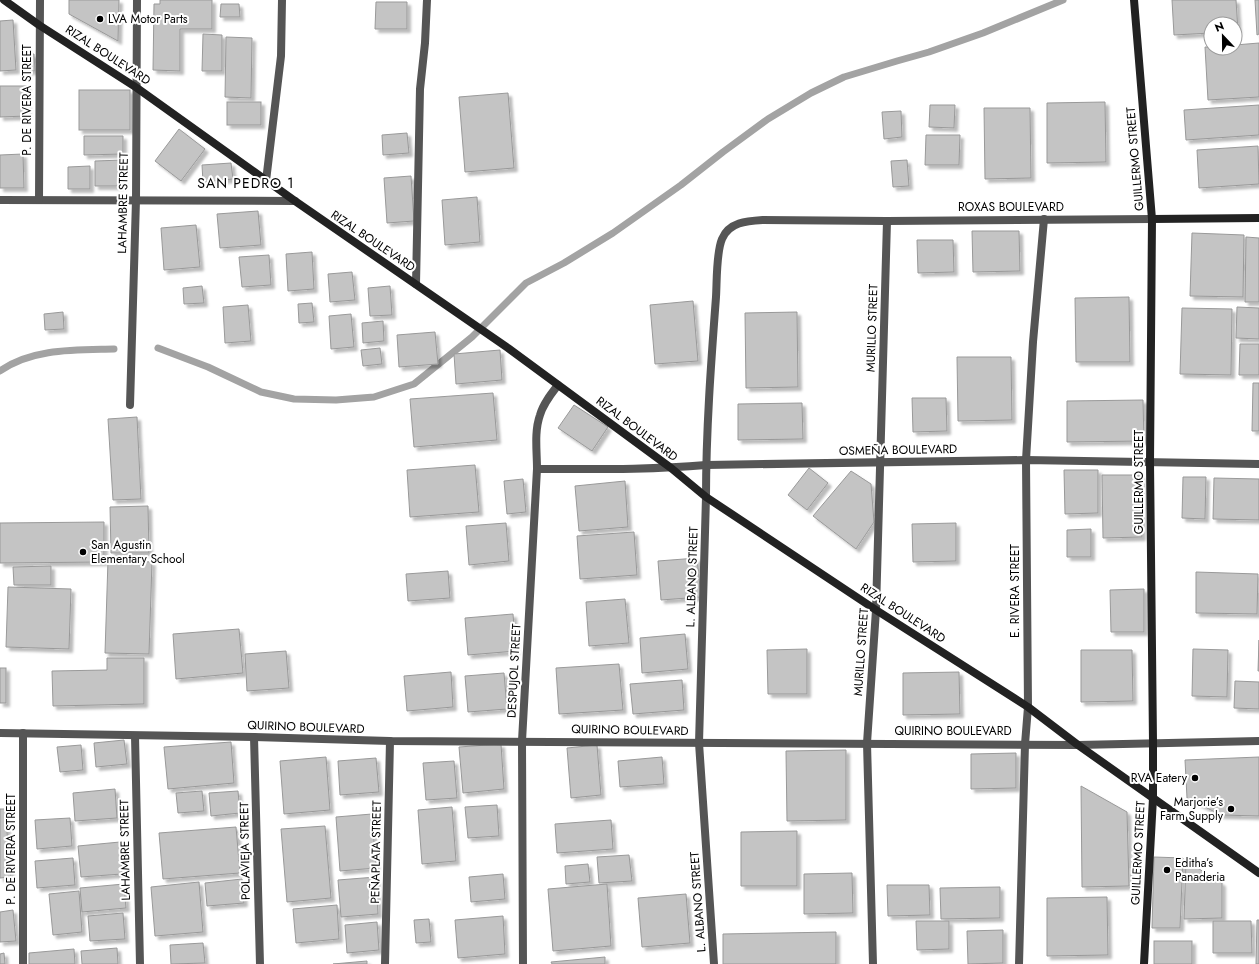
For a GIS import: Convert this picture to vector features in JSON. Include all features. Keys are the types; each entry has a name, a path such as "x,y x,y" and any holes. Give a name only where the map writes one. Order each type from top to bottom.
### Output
{"main road":[{"name":"RIZAL BOULEVARD","path":"4,0 137,88 266,181 508,348 671,468 706,497 876,610 1028,707 1078,745 1259,874"},
{"name":"GUILLERMO STREET","path":"1134,0 1152,219 1150,462 1153,798 1144,964"},
{"name":"ROXAS BOULEVARD","path":"1152,219 1259,218"}],"street":[{"name":"P. DE RIVERA STREET","path":"39,200 40,0"},
{"name":"LAHAMBRE STREET","path":"130,405 136,200 138,0"},
{"path":"266,181 281,56 282,0"},
{"path":"416,284 420,89 425,43 427,0"},
{"path":"0,200 295,201"},
{"name":"E. RIVERA STREET","path":"1019,964 1025,744 1028,707 1026,460 1033,342 1044,219"},
{"name":"ROXAS BOULEVARD","path":"763,220 887,221 1152,219"},
{"name":"L. ALBANO STREET","path":"714,964 699,743 706,465 715,309 719,255 722,240 727,232 734,226 745,221 763,220"},
{"name":"MURILLO STREET","path":"873,964 867,743 876,610 887,221"},
{"name":"DESPUJOL STREET","path":"524,964 522,741 537,469 537,428 540,414 558,385"},
{"name":"OSMEÑA BOULEVARD","path":"537,469 671,468 706,465 1026,460 1259,464"},
{"name":"QUIRINO BOULEVARD","path":"0,733 254,737 390,741 699,743 1078,745 1153,742 1259,741"},
{"name":"P. DE RIVERA STREET","path":"23,733 23,964"},
{"name":"LAHAMBRE STREET","path":"135,736 140,964"},
{"name":"POLAVIEJA STREET","path":"254,737 260,964"},
{"name":"PEÑAPLATA STREET","path":"385,964 390,741"}],"building":[{"path":"69,0 119,0 118,41 69,14"},
{"path":"160,0 212,0 212,29 180,29 180,71 153,70 154,4 160,4"},
{"path":"1172,0 1236,0 1237,16 1203,16 1203,33 1174,35"},
{"path":"1255,0 1259,0 1259,34 1257,35"},
{"path":"376,2 407,2 407,29 375,29"},
{"path":"221,4 239,4 240,17 220,17"},
{"path":"13,20 16,70 0,71 0,21"},
{"path":"203,34 222,35 222,71 202,71"},
{"path":"226,37 252,38 251,98 225,97"},
{"path":"1259,43 1259,97 1208,100 1206,56 1243,56 1243,44"},
{"path":"34,54 35,71 23,71 22,55"},
{"path":"0,86 27,86 27,116 0,117"},
{"path":"79,90 130,90 130,130 79,130"},
{"path":"508,93 514,168 465,172 459,97"},
{"path":"227,102 261,102 261,125 227,125"},
{"path":"1105,102 1106,162 1047,163 1047,103"},
{"path":"930,105 955,105 954,128 929,127"},
{"path":"1259,105 1259,135 1186,140 1184,110"},
{"path":"984,108 1030,108 1031,178 985,179"},
{"path":"901,111 902,137 884,139 882,112"},
{"path":"179,129 205,149 181,181 155,161"},
{"path":"407,133 409,153 383,155 382,135"},
{"path":"926,135 960,135 959,165 925,165"},
{"path":"84,136 123,136 123,154 84,155"},
{"path":"1258,146 1259,184 1199,188 1197,150"},
{"path":"23,154 24,188 0,188 0,155"},
{"path":"123,160 123,186 95,186 95,161"},
{"path":"907,160 909,186 893,187 891,161"},
{"path":"231,163 233,179 203,182 202,165"},
{"path":"90,166 90,189 68,189 68,167"},
{"path":"411,176 414,221 387,223 384,178"},
{"path":"477,197 480,242 445,245 442,200"},
{"path":"258,211 261,245 220,248 217,214"},
{"path":"196,225 200,267 164,270 161,228"},
{"path":"972,231 1019,231 1020,271 973,272"},
{"path":"1192,233 1244,235 1243,297 1190,296"},
{"path":"1246,237 1259,238 1259,302 1245,302"},
{"path":"917,240 953,240 954,272 918,273"},
{"path":"312,252 314,289 288,291 286,254"},
{"path":"269,255 271,285 242,287 239,257"},
{"path":"352,272 355,300 330,302 328,274"},
{"path":"202,286 204,303 184,304 183,288"},
{"path":"390,286 392,315 370,316 368,288"},
{"path":"1129,297 1130,362 1076,362 1075,298"},
{"path":"693,301 698,361 655,364 650,305"},
{"path":"312,303 314,322 299,323 298,304"},
{"path":"248,305 251,341 225,343 223,307"},
{"path":"1237,307 1259,308 1259,339 1236,338"},
{"path":"1182,308 1232,309 1231,375 1180,374"},
{"path":"63,312 64,329 45,330 44,314"},
{"path":"797,312 798,387 746,388 745,313"},
{"path":"351,314 354,347 331,349 329,316"},
{"path":"383,321 384,341 363,343 362,323"},
{"path":"435,332 438,364 399,367 397,335"},
{"path":"1240,344 1259,344 1259,375 1239,375"},
{"path":"380,348 382,364 363,366 361,350"},
{"path":"500,350 502,380 456,384 454,354"},
{"path":"957,357 1011,357 1012,420 958,421"},
{"path":"1253,383 1259,383 1259,431 1252,431"},
{"path":"493,393 497,440 414,447 410,399"},
{"path":"912,398 946,398 947,431 913,432"},
{"path":"1143,400 1144,441 1067,442 1067,401"},
{"path":"802,403 803,439 738,440 738,404"},
{"path":"574,405 608,427 592,451 558,428"},
{"path":"137,417 141,499 113,500 108,419"},
{"path":"475,465 479,512 410,517 407,470"},
{"path":"809,468 828,483 807,510 788,495"},
{"path":"1064,470 1098,470 1098,513 1065,514"},
{"path":"851,471 871,484 874,522 856,549 813,516"},
{"path":"1102,475 1141,475 1142,537 1103,538"},
{"path":"1183,477 1206,477 1205,519 1182,518"},
{"path":"1214,478 1259,479 1259,520 1213,519"},
{"path":"523,479 526,512 507,514 504,481"},
{"path":"625,481 628,527 579,531 575,486"},
{"path":"148,506 149,553 111,553 110,507"},
{"path":"104,522 104,562 0,563 0,523"},
{"path":"506,523 509,561 469,565 466,526"},
{"path":"956,523 956,561 913,562 912,524"},
{"path":"1091,529 1091,557 1067,557 1067,530"},
{"path":"634,532 637,575 580,579 577,536"},
{"path":"697,558 701,597 661,600 658,561"},
{"path":"108,560 152,562 149,654 105,653"},
{"path":"51,566 51,585 14,585 13,567"},
{"path":"448,571 450,598 408,601 406,574"},
{"path":"1196,572 1258,574 1257,614 1196,613"},
{"path":"8,587 71,589 69,649 6,647"},
{"path":"1144,589 1144,632 1111,632 1110,590"},
{"path":"625,599 629,643 589,646 586,602"},
{"path":"513,614 516,651 468,655 465,618"},
{"path":"239,629 243,673 176,679 173,634"},
{"path":"685,634 688,669 642,673 640,638"},
{"path":"1259,640 1259,671 1258,671"},
{"path":"807,649 807,694 768,694 767,650"},
{"path":"1193,649 1228,650 1227,697 1192,696"},
{"path":"1081,650 1132,650 1133,701 1081,702"},
{"path":"286,651 289,688 247,691 245,654"},
{"path":"107,658 144,658 144,704 53,706 52,671 107,670"},
{"path":"619,664 623,710 559,714 556,668"},
{"path":"0,668 6,668 6,703 0,703"},
{"path":"451,672 453,707 407,711 404,676"},
{"path":"959,672 960,714 903,715 903,673"},
{"path":"504,673 507,709 468,712 465,676"},
{"path":"682,680 684,710 633,714 630,684"},
{"path":"1235,681 1259,682 1259,709 1234,708"},
{"path":"124,740 127,764 96,767 94,743"},
{"path":"231,742 234,783 168,789 164,747"},
{"path":"501,744 504,789 463,793 459,747"},
{"path":"81,745 83,770 60,772 57,747"},
{"path":"597,745 601,795 571,798 567,748"},
{"path":"846,750 846,820 787,821 786,751"},
{"path":"1016,753 1016,788 971,789 971,754"},
{"path":"326,757 330,810 284,814 280,761"},
{"path":"662,757 664,784 620,787 618,761"},
{"path":"1259,757 1259,816 1221,815 1187,798 1185,760"},
{"path":"376,758 379,792 340,795 338,761"},
{"path":"454,761 457,798 426,800 423,763"},
{"path":"1081,786 1127,812 1129,886 1082,887"},
{"path":"115,789 117,818 75,821 73,793"},
{"path":"202,791 204,811 178,813 176,793"},
{"path":"238,791 240,813 211,816 209,793"},
{"path":"497,805 499,836 468,838 465,807"},
{"path":"452,807 456,861 422,864 418,810"},
{"path":"0,809 5,809 11,877 0,878"},
{"path":"372,814 376,868 340,871 336,817"},
{"path":"70,818 72,846 37,849 35,820"},
{"path":"611,820 613,849 557,853 555,824"},
{"path":"325,826 331,898 287,902 281,829"},
{"path":"236,827 240,873 163,879 159,833"},
{"path":"797,831 797,886 741,886 741,832"},
{"path":"120,842 122,874 81,877 78,846"},
{"path":"629,855 632,881 599,883 597,857"},
{"path":"1154,857 1183,858 1180,928 1152,928"},
{"path":"73,858 75,885 37,888 35,861"},
{"path":"1186,861 1222,883 1222,918 1184,919"},
{"path":"588,864 590,882 566,884 565,866"},
{"path":"852,873 853,913 804,914 804,874"},
{"path":"503,874 505,899 471,902 469,877"},
{"path":"376,877 378,914 341,917 338,880"},
{"path":"242,879 244,903 207,906 205,883"},
{"path":"199,882 203,932 155,936 151,887"},
{"path":"124,884 126,908 82,912 80,888"},
{"path":"607,884 611,946 553,951 548,889"},
{"path":"887,885 929,885 930,915 888,916"},
{"path":"1000,887 1000,918 941,919 940,888"},
{"path":"79,891 82,932 53,935 49,894"},
{"path":"686,894 690,943 642,947 638,898"},
{"path":"1107,897 1108,955 1047,956 1047,898"},
{"path":"337,905 339,939 296,943 293,909"},
{"path":"13,910 16,941 0,942 0,912"},
{"path":"123,913 125,939 90,941 88,916"},
{"path":"503,916 505,954 458,958 455,920"},
{"path":"429,919 431,942 416,943 414,920"},
{"path":"1257,920 1259,920 1259,964 1256,964"},
{"path":"916,921 949,921 949,949 917,950"},
{"path":"1213,921 1251,921 1252,953 1213,953"},
{"path":"377,922 379,950 347,953 345,925"},
{"path":"1003,930 1003,963 968,964 967,931"},
{"path":"836,932 836,964 723,964 723,934"},
{"path":"1154,941 1192,941 1192,964 1154,964"},
{"path":"203,943 205,963 171,964 170,945"},
{"path":"117,948 118,964 82,964 81,951"},
{"path":"74,949 75,964 29,964 29,953"},
{"path":"4,953 5,964 0,964 0,954"},
{"path":"605,957 605,964 552,964 551,962"},
{"path":"367,961 367,964 333,964"}],"waterway":[{"path":"158,348 208,367 261,392 294,399 336,400 374,397 414,384 472,337 526,283 564,263 613,233 681,185 768,119 811,93 844,77 929,52 983,33 1063,0"},
{"path":"0,371 13,363 40,354 70,350 114,349"}],"place":[{"name":"LVA Motor Parts","path":"100,19"},
{"name":"San Agustin Elementary School","path":"83,552"},
{"name":"RVA Eatery","path":"1195,778"},
{"name":"Marjorie’s Farm Supply","path":"1231,809"},
{"name":"Editha’s Panaderia","path":"1167,870"}],"district":[{"name":"SAN PEDRO 1","path":"246,183"}]}
